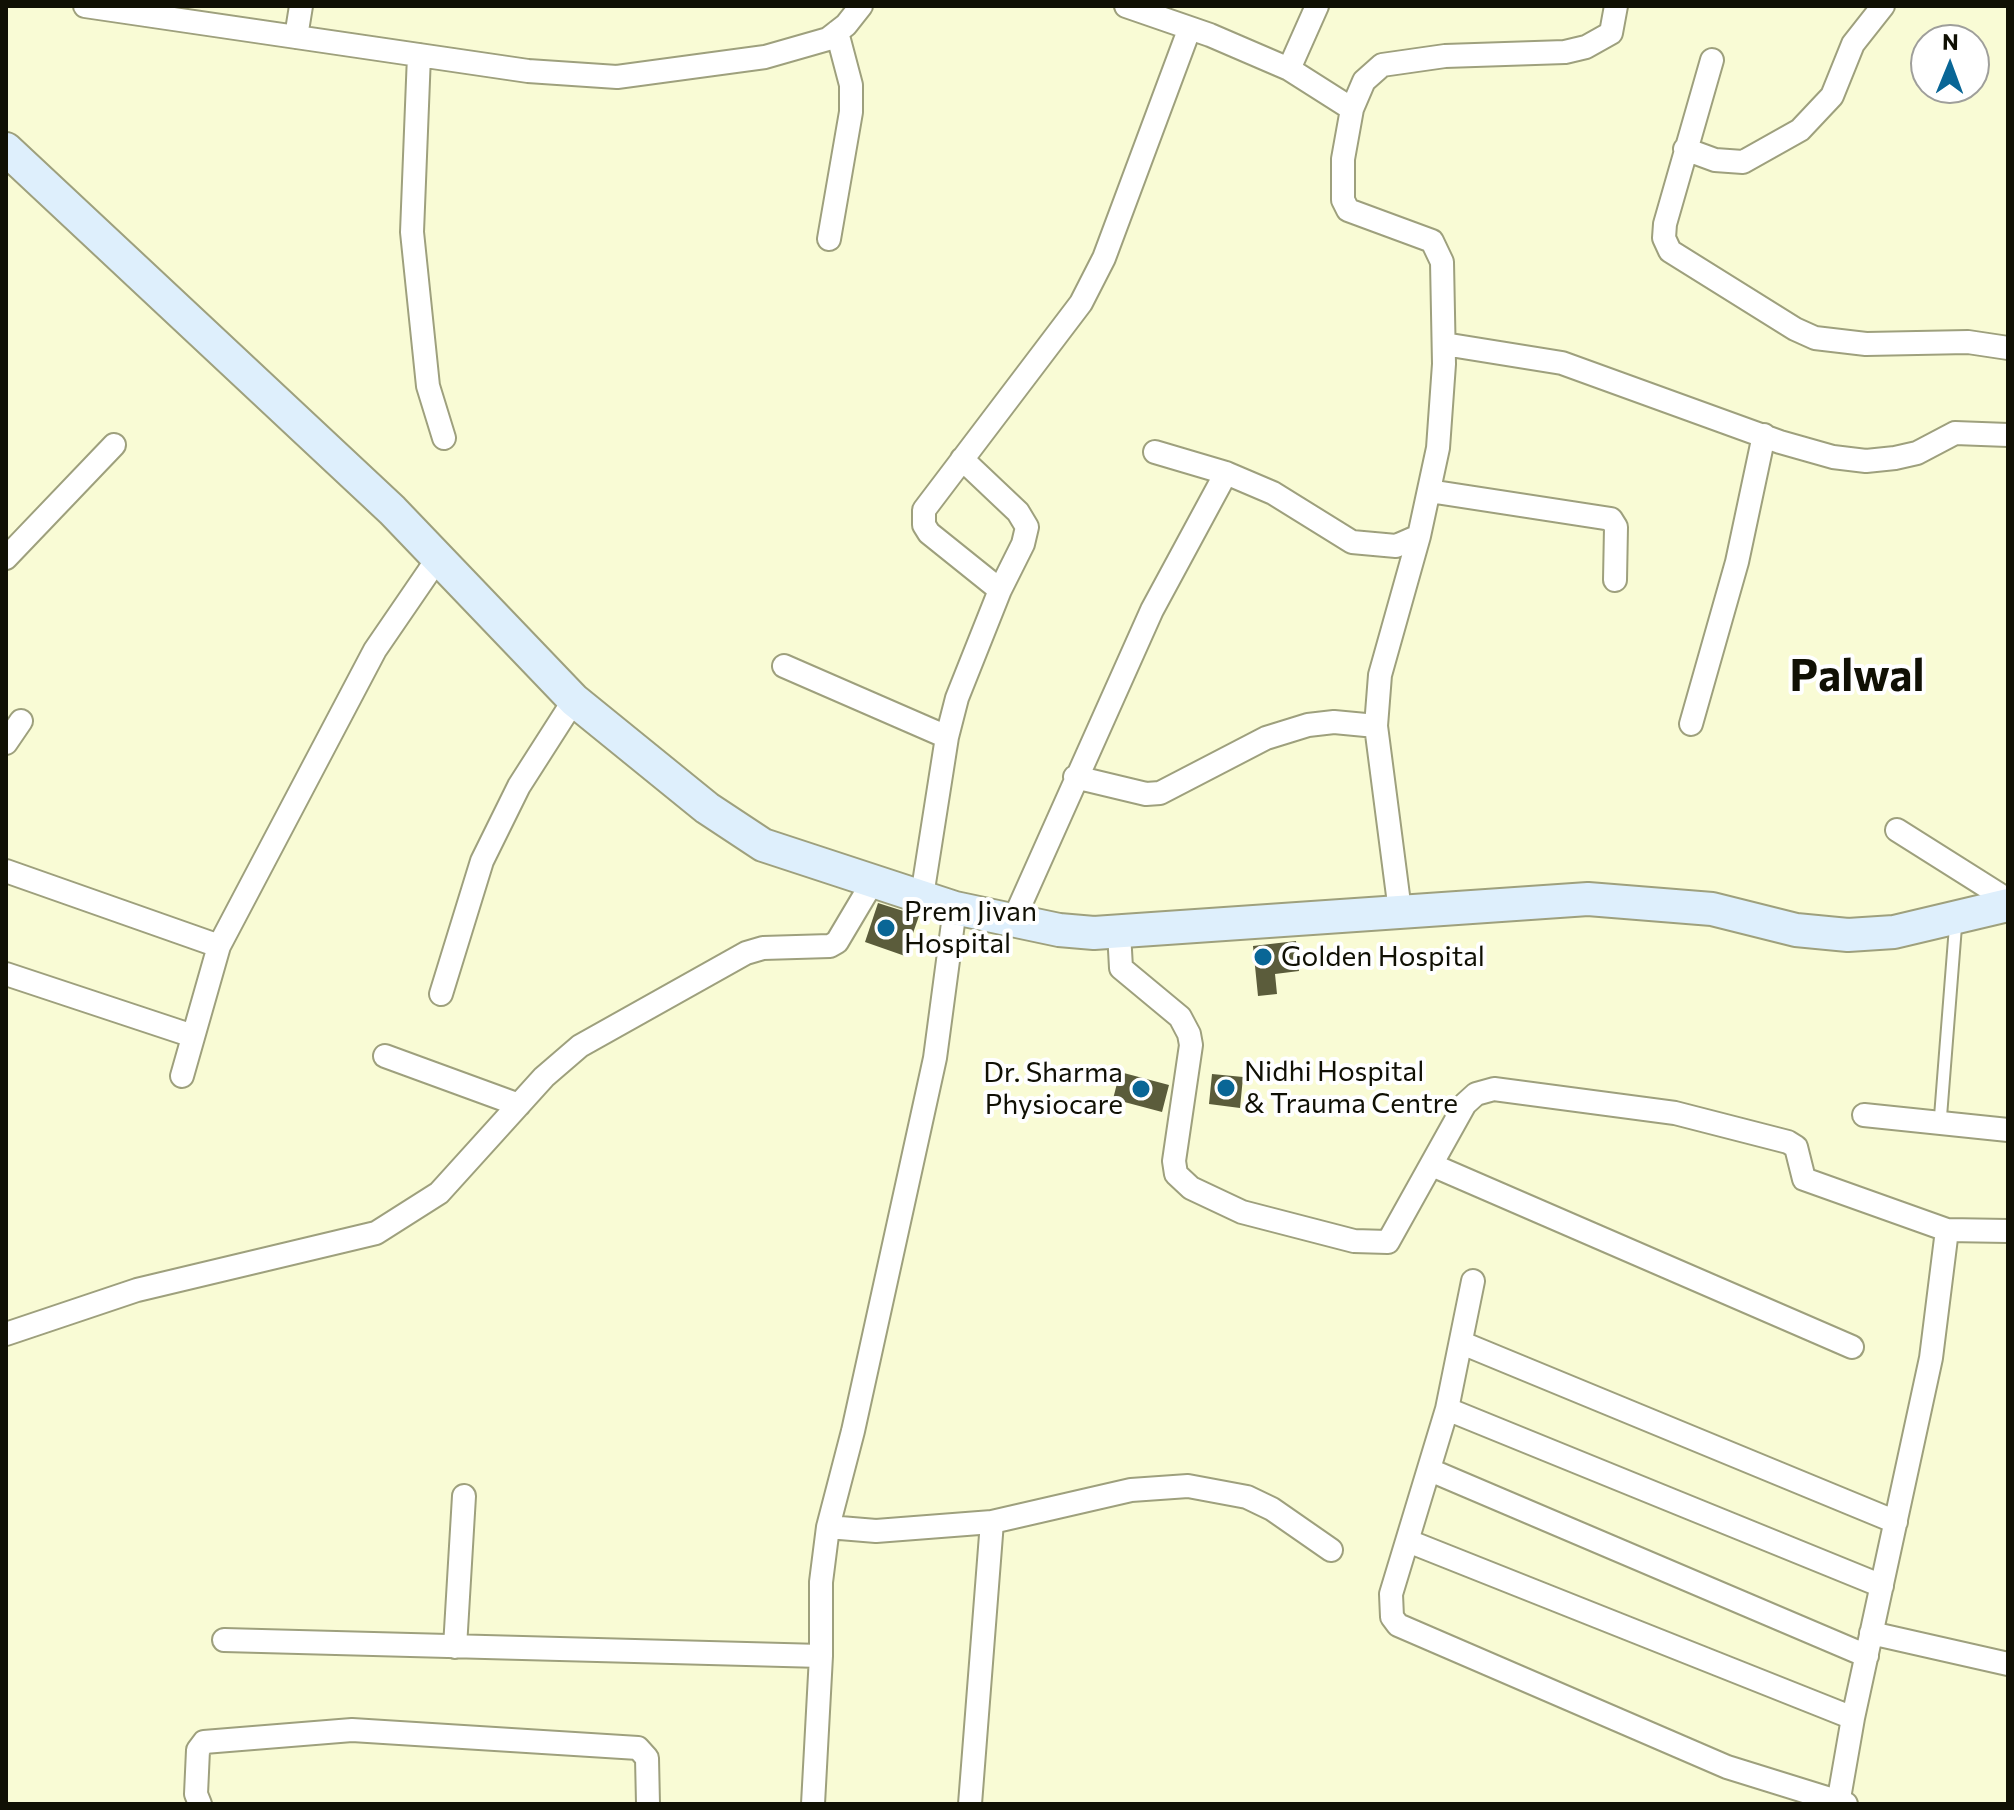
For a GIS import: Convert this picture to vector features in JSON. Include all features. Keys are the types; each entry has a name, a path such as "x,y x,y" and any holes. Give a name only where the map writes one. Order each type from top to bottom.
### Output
{"main road":[{"path":"6,149 392,510 574,700 707,808 763,845 955,908 1059,930 1119,932 1588,899 1712,909 1796,930 1848,935 1894,932 2008,902"}],"street":[{"path":"85,6 116,8 528,71 617,77 765,57 828,39 861,6"},
{"path":"296,37 301,6"},
{"path":"1126,6 1210,35 1289,69 1352,109"},
{"path":"1289,69 1317,6"},
{"path":"1400,911 1376,726 1380,675 1419,536 1438,448 1444,344 1442,262 1432,241 1353,213 1343,200 1343,159 1352,109 1364,81 1382,65 1445,56 1565,52 1586,47 1611,33 1616,6"},
{"path":"1685,149 1715,160 1743,162 1800,130 1832,96 1853,44 1883,6"},
{"path":"1000,590 924,525 924,510 929,499 1081,303 1104,258 1189,30"},
{"path":"829,239 851,112 851,85 837,32"},
{"path":"419,55 412,232 428,386 444,438"},
{"path":"1712,60 1664,231 1670,251 1795,329 1833,342 1968,342 2008,348"},
{"path":"1444,344 1562,363 1803,449 1866,461 1917,453 1955,433 2008,435"},
{"path":"1691,724 1737,562 1764,435"},
{"path":"6,558 114,445"},
{"path":"1155,452 1226,473 1273,493 1352,542 1396,546 1419,536"},
{"path":"922,896 947,737 957,698 1000,590 1023,544 1027,527 1018,512 962,459"},
{"path":"1013,921 1152,610 1226,473"},
{"path":"1429,491 1611,519 1616,527 1615,580"},
{"path":"182,1076 219,946 375,650 438,558"},
{"path":"784,666 947,737"},
{"path":"441,994 482,861 519,786 574,700"},
{"path":"6,743 21,721"},
{"path":"1075,777 1146,794 1160,793 1266,738 1308,725 1334,722 1376,726"},
{"path":"1897,830 2008,902"},
{"path":"6,871 219,946"},
{"path":"6,1334 137,1290 376,1233 439,1193 519,1105 580,1046 746,953 763,948 830,946 837,942 872,883"},
{"path":"813,1804 821,1656 821,1582 828,1527 853,1431 935,1058 955,908"},
{"path":"1119,932 1121,968 1187,1026 1191,1045 1174,1161 1180,1181 1242,1212 1379,1245 1396,1235 1465,1104 1476,1094 1494,1089 1675,1113 1788,1142 1796,1147 1804,1179 1947,1230 2008,1231"},
{"path":"6,974 193,1036"},
{"path":"385,1056 519,1105"},
{"path":"1864,1115 2008,1130"},
{"path":"1432,1165 1852,1347"},
{"path":"1473,1281 1447,1409 1391,1594 1390,1608 1398,1625 1408,1632 1727,1767 1841,1803 1853,1718 1931,1358 1947,1230"},
{"path":"1462,1343 1896,1522"},
{"path":"1447,1409 1882,1586"},
{"path":"1430,1470 1867,1656"},
{"path":"828,1527 876,1531 992,1522 1131,1490 1188,1486 1247,1497 1272,1509 1331,1550"},
{"path":"455,1647 464,1496"},
{"path":"970,1804 992,1522"},
{"path":"1408,1541 1853,1718"},
{"path":"1871,1633 2008,1664"},
{"path":"224,1640 821,1656"},
{"path":"200,1804 196,1794 198,1750 204,1742 352,1730 638,1748 647,1758 648,1804"}],"lane":[{"path":"1940,1123 1957,917"}],"building":[{"path":"878,903 919,916 905,956 865,942"},
{"path":"1296,941 1299,971 1275,974 1277,994 1258,996 1253,946"},
{"path":"1120,1072 1169,1085 1162,1112 1113,1099"},
{"path":"1212,1074 1243,1077 1240,1108 1209,1104"}],"place":[{"name":"Prem Jivan Hospital","path":"886,928"},
{"name":"Golden Hospital","path":"1263,957"},
{"name":"Nidhi Hospital & Trauma Centre","path":"1226,1088"},
{"name":"Dr. Sharma Physiocare","path":"1141,1089"}],"district":[{"name":"Palwal","path":"1857,676"}]}
